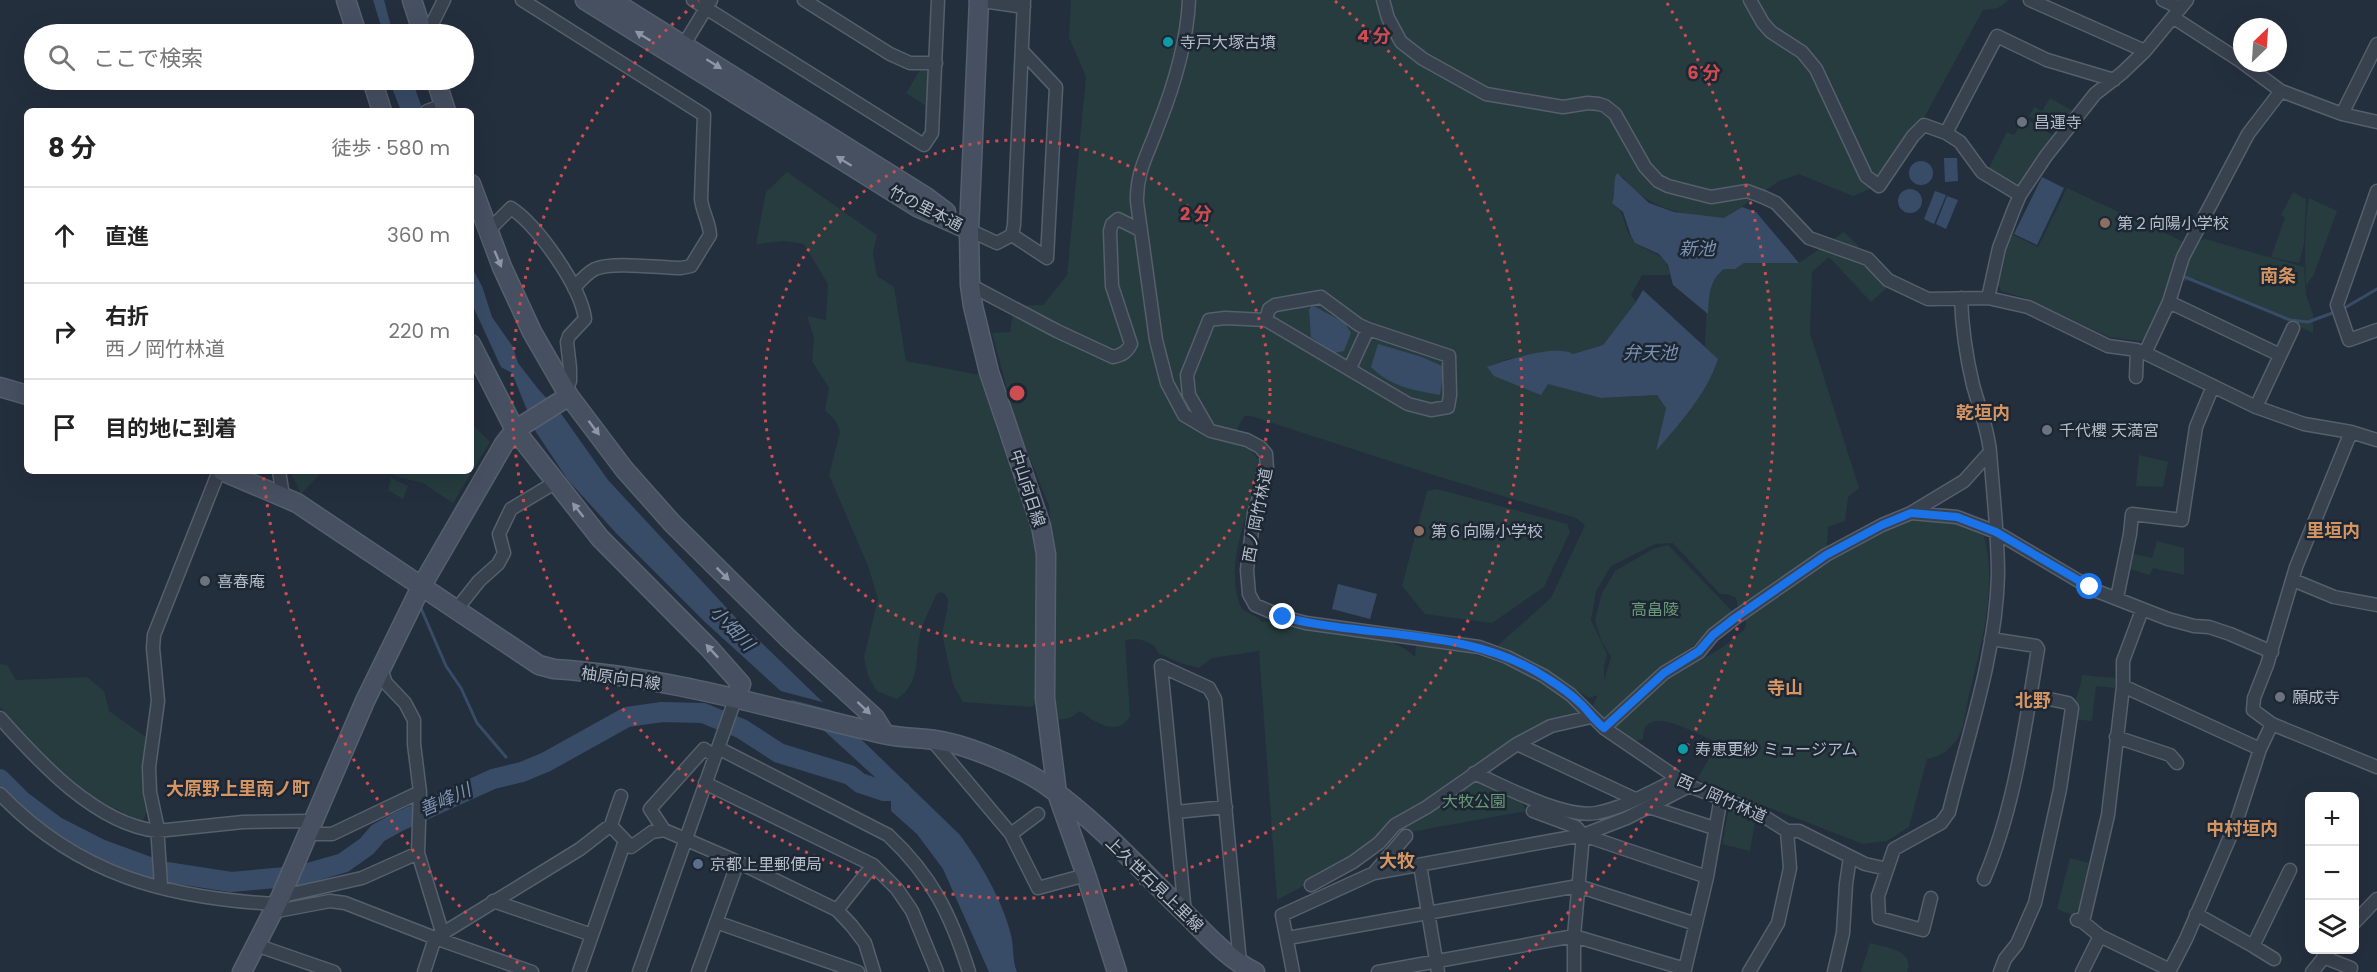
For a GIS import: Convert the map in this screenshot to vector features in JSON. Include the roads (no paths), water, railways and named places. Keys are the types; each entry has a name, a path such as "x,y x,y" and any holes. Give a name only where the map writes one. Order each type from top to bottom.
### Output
{"street":[{"path":"346,0 354,24"},
{"path":"412,0 421,24"},
{"path":"431,24 444,0"},
{"path":"522,0 704,115 700,199 710,230 707,241 691,266 681,268 613,265 596,268 574,288"},
{"name":"竹の里本通","path":"585,0 680,51"},
{"name":"竹の里本通","path":"611,0 680,51 919,208 969,230"},
{"path":"693,0 708,4 924,145 932,133 938,0"},
{"path":"804,0 890,54 910,63 936,63"},
{"path":"969,230 998,243 1012,235 1024,3 978,0"},
{"name":"中山向日線","path":"978,0 969,230 970,285 989,372 1041,526 1046,554 1045,698 1057,793 1117,972"},
{"name":"西ノ岡竹林道","path":"1190,0 1181,58 1137,183 1140,230 1156,340 1167,383 1184,415 1209,429 1247,440 1260,447 1266,454 1268,461 1248,546 1247,584 1250,599 1255,605 1283,617 1327,627 1479,647 1507,657 1544,676 1571,695 1604,728 1689,786 1721,796 1757,812 1787,831 1799,831 1850,857 1887,869"},
{"path":"1383,0 1388,18 1401,42 1423,59 1486,94 1563,107 1599,104 1615,114 1645,167 1658,181 1668,186 1711,197 1747,191 1776,203 1809,238 1852,251 1868,259 1888,280 1928,299 1988,298 2028,307 2108,346 2141,352 2256,407 2304,424 2351,432 2377,440"},
{"path":"1750,0 1771,32 1802,52 1816,69 1866,176 1879,186 1913,136 1924,125 1946,133 1960,142 1982,172 2020,195"},
{"path":"2030,0 2145,51"},
{"path":"2163,0 2181,9 2233,55"},
{"path":"680,51 708,4"},
{"path":"1988,298 1999,248 2020,195 2046,156 2095,94 2145,51 2181,9"},
{"path":"1946,133 1997,36 2047,60 2114,80"},
{"path":"2342,114 2377,44"},
{"path":"1012,235 1047,258 1056,87 1022,51"},
{"path":"2255,72 2281,91 2342,114 2377,122"},
{"path":"375,90 381,108"},
{"path":"439,90 445,108"},
{"path":"2136,377 2141,352 2169,302 2183,257 2255,124 2281,91"},
{"path":"2377,191 2337,304 2349,340 2377,330"},
{"path":"474,193 487,232 532,332 568,394 624,469 672,523 789,639 875,718 885,734"},
{"path":"242,972 276,904 420,587 509,437 568,394 570,368 567,342 569,336 585,319 584,310 574,288 547,244 524,217 512,208 487,232"},
{"path":"970,285 1057,332 1113,357 1118,356 1129,349 1131,344 1112,286 1110,231 1112,224 1118,219 1140,230"},
{"path":"1209,429 1189,395 1187,375 1209,320 1225,318 1266,320 1408,404 1431,410 1448,407 1449,356 1359,325 1321,297 1275,305 1269,309 1266,320"},
{"path":"1930,898 1923,930 1880,918 1878,896 1894,849 1941,823 1949,812 1980,699 1991,639 1998,576 1989,434 1981,417 1963,336 1961,298"},
{"path":"2169,302 2280,355"},
{"path":"2256,407 2293,328"},
{"path":"1350,368 1368,329"},
{"path":"474,351 509,437 556,482 600,538 741,684 639,972"},
{"path":"2117,598 2132,514 2182,520 2196,427 2213,386"},
{"path":"0,387 24,394"},
{"path":"2351,432 2316,515 2293,579 2272,652 2254,698 2253,710 2272,724 2377,766"},
{"path":"1604,728 1664,673 1699,651 1713,635 1735,618 1826,555 1882,525 1911,513 1964,481 1990,452"},
{"path":"161,886 149,767 158,701 154,635 220,474"},
{"name":"柚原向日線","path":"228,474 283,496 307,510 528,660 546,668 653,682 736,698 885,734 931,739 959,745 1041,781 1057,793"},
{"path":"279,474 283,496"},
{"path":"456,610 479,581 501,559 504,553 499,534 511,509 556,482"},
{"path":"1911,513 1957,517 1996,532 2090,587 2142,610 2194,626 2220,630 2272,652"},
{"path":"2293,579 2334,597 2377,604"},
{"path":"2142,610 2123,661 2123,686 2108,815 2080,921 2100,936 2169,971 2236,823 2260,749 2272,724"},
{"path":"1984,879 1992,860 2009,797 2038,650 2036,646 1991,639"},
{"path":"1185,914 1161,666 1209,688 1215,699 1247,969"},
{"path":"381,669 386,683 405,702 414,720 414,744 419,769 420,792 419,851 439,935 424,972"},
{"path":"2123,686 2260,749"},
{"path":"2000,972 2005,959 2017,944 2035,903 2060,789 2072,708 2068,703 2030,695"},
{"path":"1311,885 1353,862 1379,843 1395,825 1427,807 1518,744 1551,726 1591,717"},
{"path":"0,718 47,769 82,798 125,822 157,834 243,822 332,834 420,792"},
{"path":"2116,737 2170,755 2177,763"},
{"path":"931,739 1011,834 1038,888 1086,875"},
{"path":"1518,744 1635,799"},
{"path":"874,972 865,944 837,910 738,862 664,830 650,809 704,749 717,751 888,835 911,856 934,888 955,927 969,972"},
{"path":"1474,773 1576,814 1598,813 1678,779"},
{"path":"705,783 873,865 897,889 912,911 937,972"},
{"path":"1293,972 1282,915 1374,873 1583,835 1627,818 1689,786"},
{"name":"上久世石見上里線","path":"1057,793 1247,969"},
{"path":"0,794 25,818 54,839 121,877 184,894 276,904 330,901 345,903 439,935 532,972"},
{"path":"439,935 580,849 610,828 621,796"},
{"path":"1378,972 1438,967 1574,936 1684,969 1707,877 1721,796"},
{"path":"1176,812 1226,807"},
{"path":"1649,807 1714,828"},
{"path":"1533,811 1576,827 1583,835 1707,877"},
{"path":"1011,834 1038,814"},
{"path":"610,828 631,847 652,832 664,830"},
{"path":"1749,972 1778,923 1790,868 1787,831"},
{"path":"1574,972 1574,936 1583,835"},
{"path":"1374,873 1406,836"},
{"path":"579,972 625,841"},
{"path":"276,904 286,895 363,878 419,851"},
{"path":"1834,972 1843,933 1850,857"},
{"path":"699,972 738,862"},
{"path":"837,910 873,865"},
{"path":"1420,865 1438,967"},
{"path":"2253,946 2290,870"},
{"path":"1288,938 1578,886 1696,924"},
{"path":"2359,919 2377,900"},
{"path":"493,901 592,935"},
{"path":"2196,914 2274,959"},
{"path":"716,922 858,972"},
{"path":"2082,972 2100,936"},
{"path":"256,945 334,972"},
{"path":"2312,972 2326,954"},
{"path":"2329,954 2351,968"}],"water":[{"path":"373,0 384,0 390,24 380,24"},
{"path":"393,90 416,90 422,108 400,108"},
{"path":"1944,158 1957,158 1958,181 1945,182"},
{"path":"1916,161 1926,161 1933,168 1933,178 1926,185 1916,185 1909,178 1909,168"},
{"name":"新池","path":"1617,173 1649,203 1674,212 1724,218 1742,207 1756,212 1799,263 1744,263 1735,269 1724,269 1713,284 1708,314 1673,285 1668,265 1659,254 1635,243 1623,212 1612,203"},
{"path":"2042,177 2064,188 2037,245 2014,234"},
{"path":"1905,189 1915,189 1922,196 1922,206 1915,213 1905,213 1898,206 1898,196"},
{"path":"1935,191 1946,195 1934,224 1924,219"},
{"path":"1947,196 1958,200 1946,229 1936,224"},
{"name":"小畑川","path":"474,271 482,286 492,317 513,347 518,363 562,415 608,480 736,618 960,835 983,870 1002,908 1011,935 1017,972 989,972 943,869 917,834 891,811 891,797 877,779 705,622 616,533 568,480 536,432 512,373 501,367 474,308"},
{"name":"弁天池","path":"1643,290 1718,359 1699,397 1656,451 1666,408 1657,395 1601,398 1548,384 1541,395 1494,376 1487,367 1531,354 1565,351 1573,354 1603,345"},
{"path":"1312,305 1345,323 1351,333 1344,351 1334,353 1311,337 1309,310"},
{"path":"1378,344 1422,357 1444,367 1440,395 1403,387 1379,374 1371,367"},
{"path":"1338,584 1377,594 1370,619 1332,609"}],"waterway":[{"path":"2185,277 2290,320 2308,322 2335,312"},
{"path":"2341,310 2377,289"},
{"path":"420,606 446,666 461,688 477,723 506,757"},
{"name":"善峰川","path":"0,779 22,801 57,827 100,849 160,871 231,882 297,876 343,863 367,846 378,833 398,822 493,779 522,772 546,762 627,717 662,712 703,713 742,729 779,753 850,775 860,783 884,791 901,791"}],"place":[{"name":"寺戸大塚古墳","path":"1168,42"},
{"name":"昌運寺","path":"2022,122"},
{"name":"第２向陽小学校","path":"2105,223"},
{"name":"千代櫻 天満宮","path":"2047,430"},
{"name":"第６向陽小学校","path":"1419,531"},
{"name":"喜春庵","path":"205,581"},
{"name":"願成寺","path":"2280,697"},
{"name":"寿恵更紗 ミュージアム","path":"1683,749"},
{"name":"京都上里郵便局","path":"698,864"}],"district":[{"name":"南条","path":"2278,276"},
{"name":"乾垣内","path":"1983,413"},
{"name":"里垣内","path":"2333,531"},
{"name":"寺山","path":"1785,688"},
{"name":"北野","path":"2033,701"},
{"name":"大原野上里南ノ町","path":"238,789"},
{"name":"中村垣内","path":"2242,829"},
{"name":"大牧","path":"1397,861"}],"park label":[{"name":"高畠陵","path":"1655,609"},
{"name":"大牧公園","path":"1474,801"}]}
